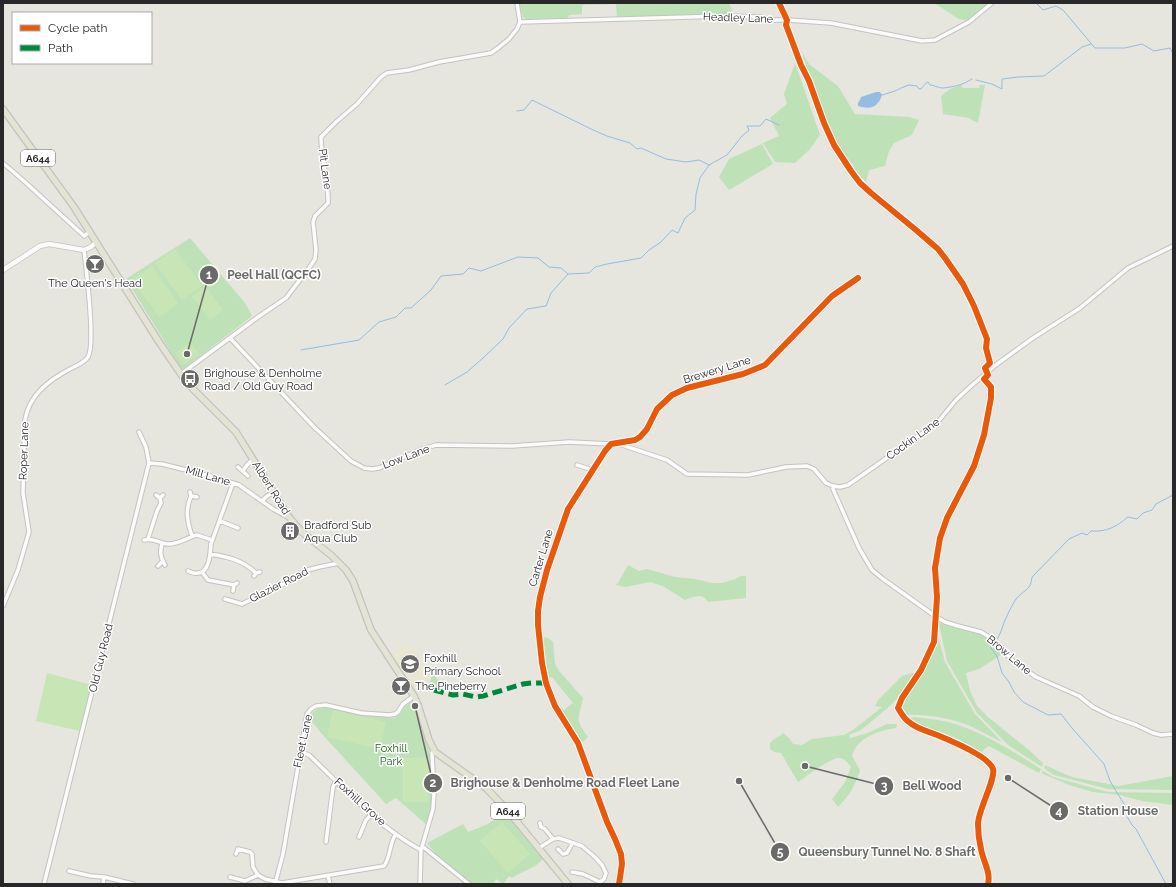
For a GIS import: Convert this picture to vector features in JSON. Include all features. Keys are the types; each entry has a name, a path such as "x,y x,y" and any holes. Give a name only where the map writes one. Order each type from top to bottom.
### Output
{"main road":[{"name":"A644","path":"3,109 74,207 96,242"},
{"name":"Albert Road","path":"96,242 159,342 187,383 236,432 289,517 302,532 332,556 346,570 353,581 370,630 414,696"},
{"name":"A644","path":"414,696 429,740 435,752 486,788 509,812 568,884"}],"street":[{"path":"517,3 520,22"},
{"name":"Headley Lane","path":"520,22 723,16 760,17 772,20 831,23 908,39 930,41 935,40 969,22 992,3"},
{"name":"Pit Lane","path":"181,374 286,298 315,259 316,250 313,222 315,216 328,203 328,187 321,146 321,137 357,104 381,77 387,73 409,70 439,62 491,53 508,39 517,29 520,22"},
{"path":"3,163 84,236 90,232"},
{"path":"3,270 44,244 59,245 84,250 91,247 96,242"},
{"name":"Cockin Lane","path":"833,486 840,487 848,485 929,430 944,416 956,400 970,386 997,364 1033,338 1080,308 1128,268 1173,246"},
{"name":"Roper Lane","path":"3,606 18,570 28,532 23,493 25,420 28,408 31,400 41,389 57,376 84,361 88,357 90,349 90,322 84,250"},
{"name":"Brewery Lane","path":"618,444 635,440 643,435 657,409 672,395 687,388 743,374 765,365 832,296 858,278"},
{"name":"Low Lane","path":"230,338 314,427 351,461 364,468 380,468 420,450 436,445 512,446 569,442 611,444"},
{"path":"262,381 267,378"},
{"name":"Old Guy Road","path":"44,884 149,463 146,447 139,432"},
{"path":"611,444 618,444 667,460 687,474 748,475 786,466 807,466 814,469 826,483 833,486"},
{"name":"Carter Lane","path":"611,444 568,509 547,570 540,598 538,625 546,683 555,706 578,744 607,822 619,848 622,864 619,884"},
{"path":"242,471 253,459"},
{"name":"Mill Lane","path":"149,463 162,464 239,485 277,511 289,517"},
{"path":"577,465 593,470"},
{"path":"238,467 248,476"},
{"path":"193,568 190,572 196,574 202,572 207,565 212,540 233,484"},
{"name":"Brow Lane","path":"833,486 859,548 872,570 883,579 945,622 981,632 991,638 1014,661 1036,677 1079,696 1093,707 1111,716 1153,733 1173,734"},
{"path":"262,501 274,492"},
{"path":"192,536 186,511 190,494 197,497"},
{"path":"148,539 161,503 162,496 156,495"},
{"path":"220,521 238,528"},
{"path":"144,540 148,539 172,544 197,535 212,540"},
{"path":"162,543 160,552 161,558 166,565"},
{"path":"210,554 239,560 257,574"},
{"path":"158,566 163,561"},
{"name":"Glazier Road","path":"225,599 242,604 288,582 304,571 339,563"},
{"path":"202,572 208,580 236,584 233,591"},
{"name":"Fleet Lane","path":"275,883 283,854 307,714 316,706 326,705 361,713 389,716 398,712 403,704 414,696"},
{"name":"Foxhill Grove","path":"300,752 308,755 371,815 396,834 422,848 469,884"},
{"path":"420,884 422,848 434,809 432,753 435,752"},
{"path":"978,755 989,762 993,770 993,778 985,797 978,823 981,849 988,872 988,884"},
{"path":"326,842 333,787 336,781"},
{"path":"359,837 366,820 371,815"},
{"path":"540,823 541,827 545,829 553,839"},
{"path":"236,854 238,847 250,852 252,854 253,867 258,875 275,883 282,883 384,866 387,862 393,837 396,834"},
{"path":"539,848 553,839 559,838 572,844 582,846 596,858 606,873 601,883 583,874 572,872"},
{"path":"558,849 563,854 566,853 572,844"},
{"path":"69,871 133,884"},
{"path":"230,877 245,881 258,875"},
{"path":"328,876 330,884"},
{"path":"103,884 104,877"}],"shaded area":[{"name":"Foxhill Primary School","path":"408,642 431,673 427,687 423,686 414,692 389,655"}],"green space":[{"path":"519,3 729,3 732,10 731,14 617,18 616,4 582,5 582,14 569,15 568,18 526,19 523,17"},
{"path":"934,3 988,3 968,20 959,19"},
{"path":"802,52 809,64 838,86 855,114 909,117 919,120 912,135 894,143 889,151 885,166 869,170 866,182 857,173 852,163 844,159 834,141 818,108"},
{"path":"795,63 820,135 809,150 795,163 775,162 763,143 779,136 770,118 787,104 784,94"},
{"path":"961,85 963,88 979,88 980,85 985,85 978,123 969,118 943,114 941,96 950,89"},
{"path":"762,144 773,164 729,190 719,177 729,159"},
{"path":"190,238 245,303 252,316 182,370 126,279"},
{"path":"175,249 202,286 182,300 155,263"},
{"path":"152,266 178,303 159,317 132,280"},
{"path":"205,286 223,310 210,320 192,296"},
{"path":"191,342 199,354 184,365 175,353"},
{"path":"628,565 639,571 647,569 675,577 695,579 712,583 722,583 741,576 746,576 746,598 708,602 703,597 698,596 685,600 663,586 650,582 626,587 615,585 618,583"},
{"path":"938,620 982,634 991,640 1004,653 979,669 966,673 970,691 977,706 1043,763 1042,767 1008,745 977,713 947,661"},
{"path":"937,633 945,662 975,714 1002,742 968,725 953,720 929,716 906,715 902,708 902,704 909,695 936,647"},
{"path":"542,637 548,638 553,642 555,664 560,672 583,698 579,721 588,737 581,743 577,733 562,711 573,703 552,677 549,678"},
{"path":"916,672 891,705 861,730 849,735 850,738 865,734 887,724 897,724 896,728 876,733 858,744 852,756 860,770 852,790 838,807 832,799 845,782 851,767 846,761 839,758 830,761 798,782 781,753 774,752 770,749 770,743 783,733 793,744 802,745 812,739 844,735 853,730 882,707 875,706 878,700 902,676"},
{"path":"47,673 92,685 80,731 36,721"},
{"path":"432,675 434,675 438,680 438,690 428,688"},
{"name":"Foxhill Park","path":"413,701 430,755 432,799 428,826 396,798 386,804 309,718 317,709 327,707 367,716 394,718 401,713 405,706"},
{"path":"333,710 386,722 380,749 327,737"},
{"path":"915,717 944,721 961,726 985,736 1041,769 1039,773 989,746 979,754 958,741 914,722 909,718"},
{"path":"429,757 429,802 403,802 403,758"},
{"path":"1045,765 1072,777 1119,786 1173,776 1173,790 1108,789 1054,775 1044,768"},
{"path":"1043,771 1053,777 1108,792 1173,793 1173,805 1142,801 1120,795 1093,792 1069,785 1041,773"},
{"path":"509,816 542,857 542,860 535,866 512,878 509,876 503,884 496,879 493,884 472,884 436,854 427,843 463,824 468,832 495,820"},
{"path":"502,822 530,854 508,873 480,841"}],"water":[{"path":"880,92 882,95 876,105 867,108 858,106 861,97"}],"waterway":[{"path":"1036,3 1043,10 1056,6 1063,10 1095,48 1125,48 1142,44 1154,51 1170,48 1173,54"},
{"path":"976,80 992,84 1002,89 1002,79 1044,76 1082,47 1091,44"},
{"path":"882,95 909,85 917,86 921,89 928,82 930,85 943,88 965,83 972,79"},
{"path":"517,111 524,110 532,100 591,129 630,143 637,149 641,148 666,159 686,162 699,160 709,165"},
{"path":"445,385 467,372 483,358 503,339 509,328 527,309 546,306 551,293 568,274 589,273 595,267 641,258 649,250 661,242 672,230 678,233 685,218 695,210 696,194 700,178 709,165 727,155 742,136 749,130 747,126 760,126 766,119 779,125"},
{"path":"301,350 359,340 379,322 396,317 405,308 411,308 431,290 441,276 463,274 469,268 481,271 518,257 538,258 549,267 561,268 568,274"},
{"path":"997,639 1016,599 1028,588 1032,577 1069,539 1082,533 1087,535 1091,531 1102,531 1111,528 1128,517 1137,519 1143,513 1152,510 1156,504 1173,495"},
{"path":"993,644 991,648 997,656 1002,673 1014,692 1023,702 1048,715 1061,714 1104,764 1110,781 1127,809 1125,813 1136,829 1166,884"}],"marked path":[{"path":"434,690 453,695 463,694 476,697 523,684 546,683"}],"cycle path":[{"path":"779,3 787,20 786,25 801,65 809,81 824,123 834,145 860,183 938,249 963,284 974,306 987,339 986,348 990,363 985,368 988,375 984,379 991,387 991,398 984,435 974,466 947,518 940,538 935,568 937,597 934,642 921,670 902,698 898,708 907,721 919,728 943,737 977,754 990,764 993,769 992,780 978,824 980,846 988,875 988,884"},
{"path":"619,884 622,864 621,854 607,822 578,743 555,706 546,683 542,663 538,625 540,597 547,570 568,509 611,444 635,440 640,437 647,429 657,409 672,395 687,388 743,374 765,365 832,296 858,278"}],"place":[{"name":"The Queen's Head","path":"95,264"},
{"name":"Peel Hall (QCFC)","path":"187,354"},
{"name":"Brighouse & Denholme Road / Old Guy Road","path":"190,379"},
{"name":"Bradford Sub Aqua Club","path":"290,531"},
{"name":"Foxhill Primary School","path":"410,664"},
{"name":"The Pineberry","path":"401,686"},
{"name":"Brighouse & Denholme Road Fleet Lane","path":"415,706"},
{"name":"Bell Wood","path":"805,766"},
{"name":"Station House","path":"1008,778"},
{"name":"Queensbury Tunnel No. 8 Shaft","path":"739,781"}]}
